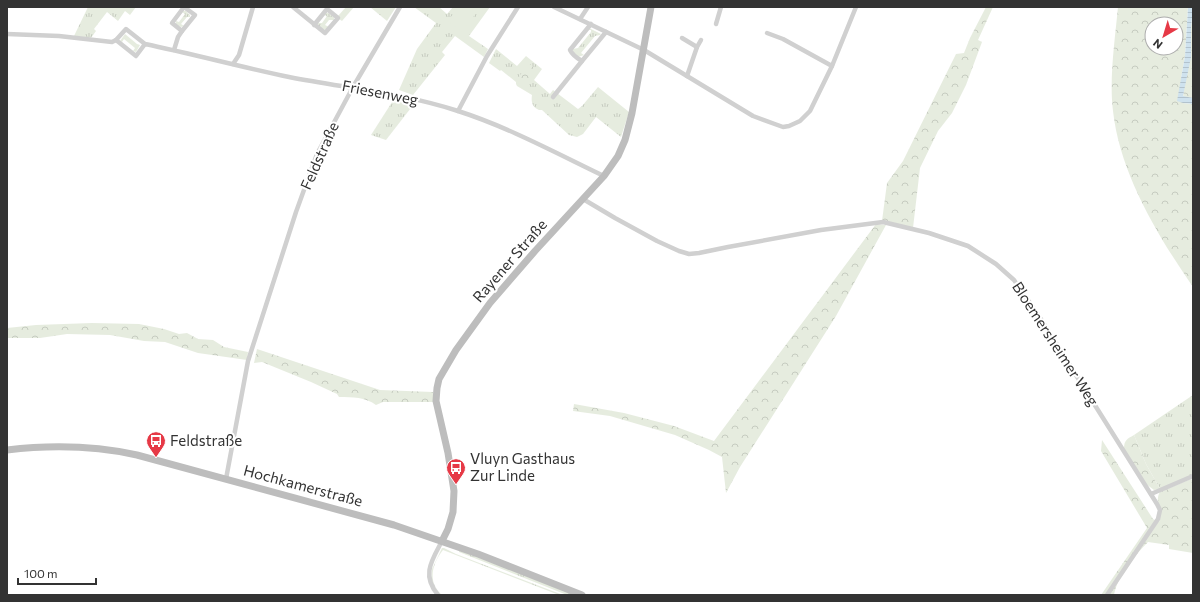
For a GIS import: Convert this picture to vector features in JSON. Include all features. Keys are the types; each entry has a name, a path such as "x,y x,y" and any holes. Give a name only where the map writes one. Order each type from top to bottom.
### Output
{"street":[{"path":"174,50 178,37 195,15 184,7 172,23 182,31"},
{"path":"233,64 239,55 253,7"},
{"path":"293,7 325,33 338,18 327,9 314,24"},
{"name":"Feldstraße","path":"226,479 248,361 294,220 318,154 353,87 400,7"},
{"path":"458,111 487,56 518,7"},
{"path":"554,7 561,8 580,19 644,50 753,116 783,127 795,124 805,118 810,111 832,66 856,7"},
{"path":"580,19 588,7"},
{"name":"Rayener Straße","path":"442,541 451,520 454,502 453,483 449,460 436,401 437,388 440,378 456,350 490,303 535,251 604,176 618,156 625,140 632,113 651,7"},
{"path":"716,24 721,7"},
{"path":"582,61 572,54 570,50 590,24"},
{"name":"Friesenweg","path":"7,34 59,36 112,42 116,40 126,29 145,44 290,77 411,98 458,111 489,122 534,142 604,176"},
{"path":"554,97 606,32"},
{"path":"767,33 784,39 832,66"},
{"path":"682,38 697,47"},
{"path":"116,40 136,56 145,44"},
{"path":"687,76 701,40"},
{"name":"Bloemersheimer Weg","path":"583,199 657,241 689,254 821,230 883,222 929,233 968,246 996,264 1014,280 1037,313 1160,510 1158,519 1107,595"},
{"name":"Hochkamerstraße","path":"7,450 44,448 100,448 137,455 387,523 442,541 582,595"},
{"path":"1151,494 1193,476"},
{"path":"438,595 430,584 429,575 433,558 442,541"}],"green space":[{"path":"88,7 136,7 130,15 125,11 118,21 107,12 94,29 96,31 91,38 74,36"},
{"path":"346,7 354,7 342,21 338,16"},
{"path":"370,7 396,7 387,21"},
{"path":"414,7 439,7 447,14 453,7 490,7 469,36 488,49 484,57 455,36 442,52 445,55 413,95 399,90 417,49 436,23"},
{"path":"458,7 477,7 479,9 462,32 448,21"},
{"path":"986,7 993,7 978,40 982,42 966,85 952,113 938,131 920,168 913,228 882,221 887,183 903,161 956,54 964,53"},
{"path":"1118,7 1188,7 1185,56 1181,79 1183,103 1193,104 1193,287 1154,226 1142,204 1124,158 1117,135 1113,111 1112,72"},
{"path":"1193,8 1193,98 1183,97"},
{"path":"186,11 190,17 187,17 181,24 184,26 181,27 176,25 176,21 179,22 185,14 182,12"},
{"path":"326,13 334,17 334,20 329,20 325,25 329,27 324,30 318,26 318,23 322,23 327,16 324,15"},
{"path":"589,28 601,34 595,36 581,53 584,55 578,57 573,52 573,49 578,48 591,32 591,30 588,30"},
{"path":"125,34 140,45 136,52 133,51 135,48 124,39 122,42 120,41"},
{"path":"496,49 517,66 526,56 542,69 534,80 550,94 553,90 578,109 598,87 629,112 621,137 596,117 583,134 577,137 569,135 542,110 539,110 533,106 532,95 517,86 516,82 489,63"},
{"path":"528,63 538,70 528,84 519,77"},
{"path":"394,99 414,104 386,140 371,135"},
{"path":"876,224 886,225 836,316 740,467 726,493 722,457 709,450 675,435 610,416 573,411 574,404 624,413 674,426 714,441"},
{"path":"92,323 139,324 164,329 179,334 187,333 198,339 213,340 224,347 248,352 247,360 198,353 165,342 144,341 110,335 67,334 40,338 7,338 7,328 36,325"},
{"path":"257,349 380,390 433,392 434,402 383,402 376,405 372,402 354,397 339,397 337,394 311,382 262,362 254,363"},
{"path":"1193,395 1193,475 1160,489 1146,464 1134,435"},
{"path":"1134,435 1146,464 1160,489 1154,490 1146,484 1124,449 1126,440"},
{"path":"1102,440 1153,519 1159,522 1160,515 1158,496 1160,492 1191,479 1193,481 1193,553 1169,549 1169,545 1148,542 1137,553 1123,573 1114,595 1101,595 1147,528 1101,451"},
{"path":"442,548 563,595 559,595 443,550 436,561 433,573 434,584 442,595 439,594 431,580 432,569"},
{"path":"459,550 575,595 567,595 459,552"}],"water":[{"path":"1188,7 1193,7 1191,57 1183,96 1193,98 1193,104 1177,101 1185,56"}],"place":[{"name":"Feldstraße","path":"156,458"},
{"name":"Vluyn Gasthaus Zur Linde","path":"456,485"}]}
